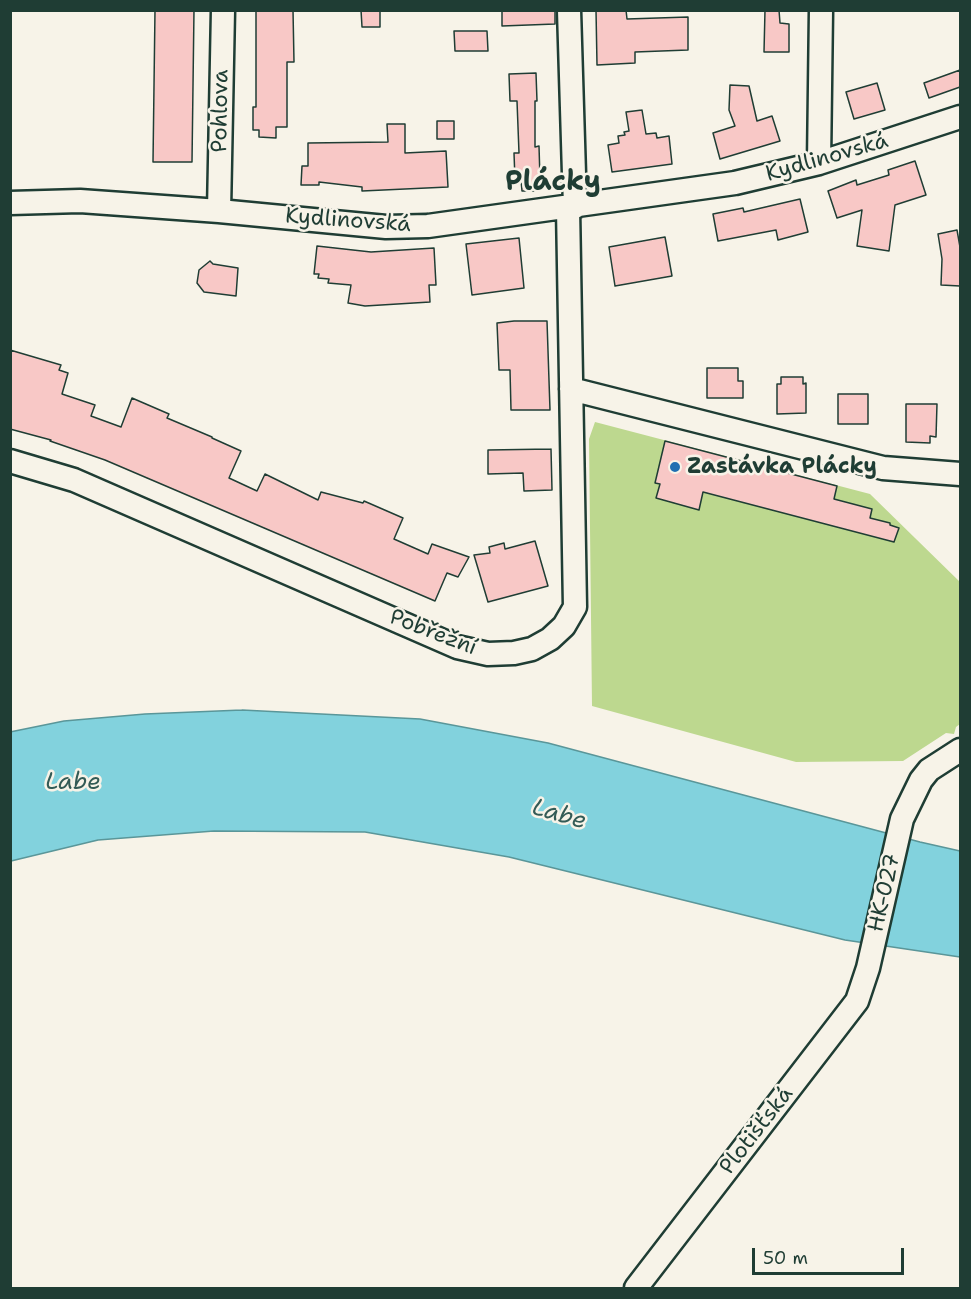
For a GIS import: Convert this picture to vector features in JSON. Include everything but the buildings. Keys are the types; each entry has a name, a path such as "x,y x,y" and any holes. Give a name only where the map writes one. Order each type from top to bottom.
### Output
{"street":[{"name":"Pohlova","path":"219,211 223,10"},
{"name":"Pobřežní","path":"10,461 74,480 457,646 488,654 514,653 532,650 550,639 564,626 575,607 571,389 572,207 569,10"},
{"path":"819,163 821,10"},
{"name":"Kydlinovská","path":"10,203 80,201 219,211 386,227 428,226 735,183 819,163 960,117"},
{"path":"571,389 883,468 960,474"},
{"name":"HK-027","path":"868,968 902,819 912,795 929,770 960,750"},
{"name":"Plotišťská","path":"636,1288 857,1001 868,968"}],"green space":[{"path":"595,422 870,494 960,582 960,724 956,727 954,734 946,733 903,761 796,762 592,706 589,439"}],"water":[{"name":"Labe","path":"242,710 420,719 548,743 960,851 960,957 845,940 509,857 365,832 214,831 98,840 11,861 10,732 64,721 145,714"}],"place":[{"name":"Zastávka Plácky","path":"675,467"}],"district":[{"name":"Plácky","path":"553,183"}]}
